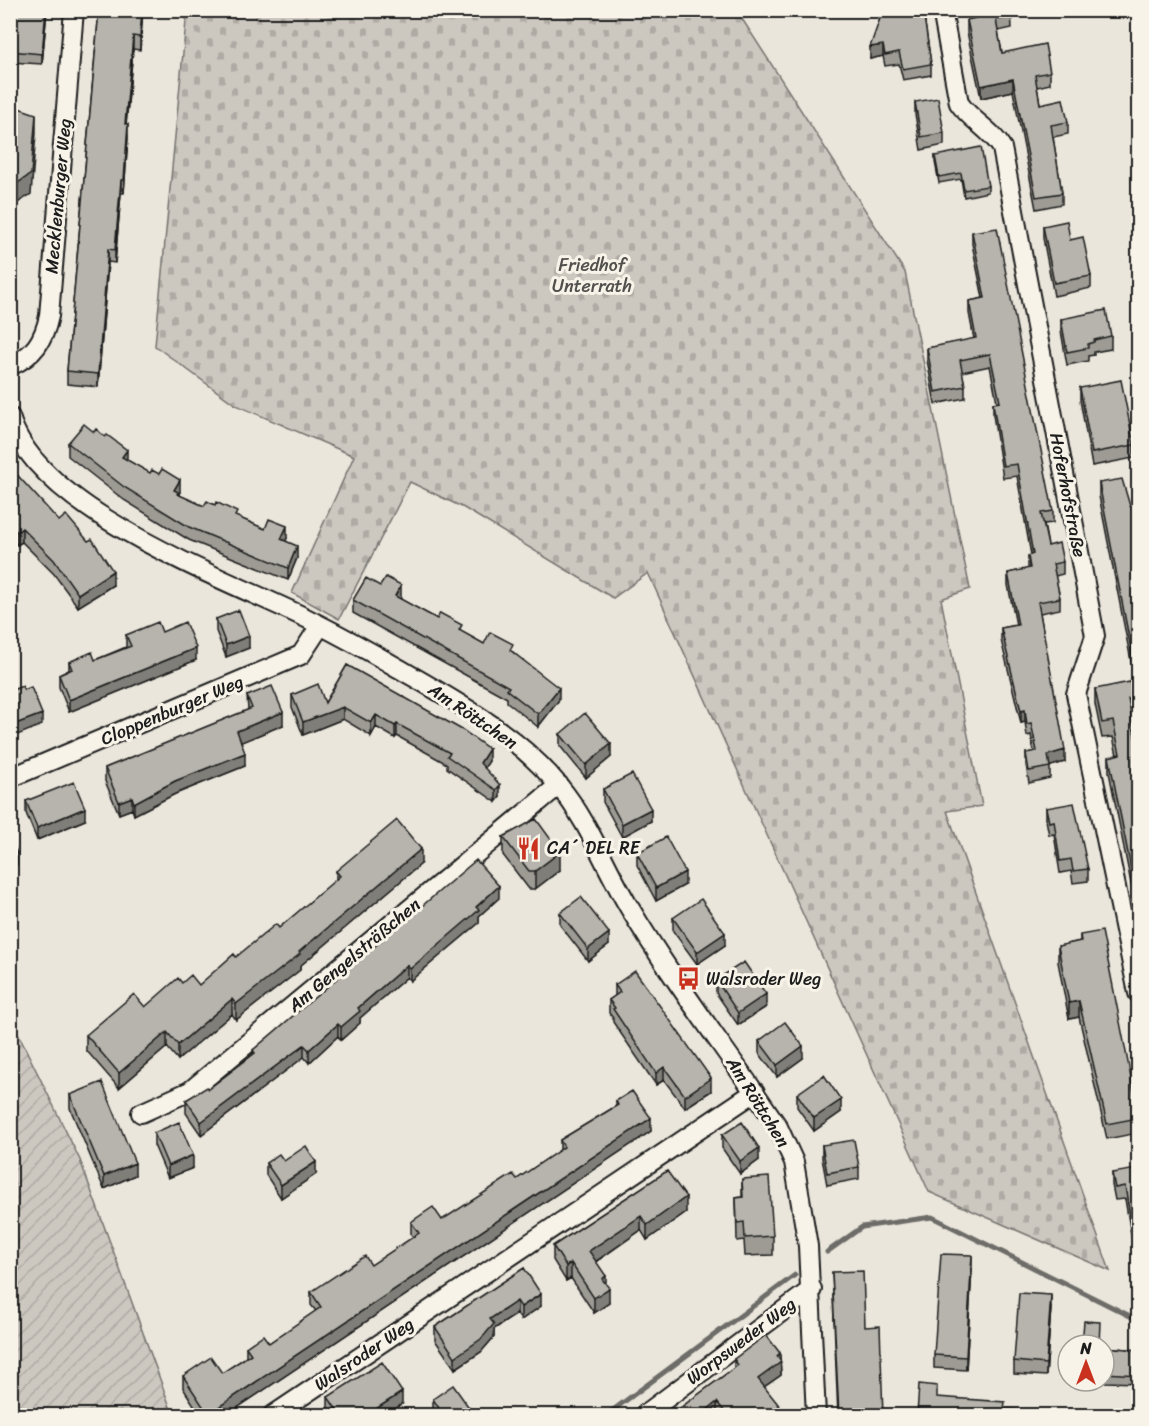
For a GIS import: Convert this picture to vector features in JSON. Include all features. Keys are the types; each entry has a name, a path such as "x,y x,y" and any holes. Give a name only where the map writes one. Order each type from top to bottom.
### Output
{"street":[{"name":"Mecklenburger Weg","path":"10,366 24,360 38,346 49,316 74,10"},
{"name":"Hoferhofstraße","path":"942,10 959,103 965,112 994,135 1002,148 1095,636 1076,694 1138,993"},
{"name":"Am Röttchen","path":"10,417 14,431 51,477 119,528 194,568 320,626 394,666 487,722 521,747 559,785 590,831 629,907 778,1127 795,1162 812,1289 816,1416"},
{"name":"Cloppenburger Weg","path":"10,778 301,655 320,626"},
{"name":"Am Gengelsträßchen","path":"141,1113 190,1091 559,785"},
{"name":"Walsroder Weg","path":"272,1416 755,1092"},
{"name":"Worpsweder Weg","path":"643,1416 812,1289"}],"green space":[{"name":"Friedhof Unterrath","path":"187,11 737,11 905,272 970,589 941,599 982,806 947,811 1110,1271 929,1192 648,573 613,598 464,508 410,482 339,619 292,593 354,456 236,405 155,346"},
{"path":"10,1017 80,1160 173,1415 11,1415"}],"building":[{"path":"14,10 46,10 42,54 10,51 10,18 13,18"},
{"path":"99,10 142,10 140,37 133,36 125,124 128,124 124,180 121,180 115,250 108,249 98,374 67,371"},
{"path":"883,10 923,10 931,64 903,69 899,52 885,55 883,45 870,47"},
{"path":"979,10 1011,10 1012,17 996,20 1002,53 1045,44 1050,72 1035,75 1040,104 1063,99 1068,122 1051,125 1062,193 1036,197 1013,79 981,86 967,20 980,17"},
{"path":"938,98 944,133 921,137 915,102"},
{"path":"10,105 36,114 31,174 10,188"},
{"path":"981,147 988,186 964,190 961,173 939,177 935,156"},
{"path":"1067,221 1070,240 1083,237 1091,276 1054,283 1043,226"},
{"path":"997,228 1053,511 1041,513 1048,546 1059,543 1063,562 1053,564 1060,598 1038,602 1065,750 1048,755 1050,767 1029,771 1026,753 1037,751 1031,723 1027,724 1025,710 1021,711 1001,628 1018,625 1008,573 1030,568 1028,556 1033,554 1017,464 1003,466 993,403 1000,402 990,354 960,360 965,386 935,392 927,348 976,338 969,301 985,298 972,232"},
{"path":"10,261 14,272 10,274"},
{"path":"1106,310 1111,336 1094,340 1088,344 1088,348 1067,352 1061,319"},
{"path":"1121,380 1134,445 1092,453 1080,388"},
{"path":"84,424 94,432 96,429 105,437 107,435 127,450 122,457 150,473 152,470 159,474 162,469 180,480 174,490 178,492 177,494 204,506 207,501 215,505 216,502 237,512 235,516 265,529 269,519 287,526 281,539 297,546 288,568 189,527 124,487 68,443"},
{"path":"10,467 59,521 66,515 88,541 92,539 113,571 78,594 54,560 22,528 17,532 10,524"},
{"path":"1122,479 1130,506 1138,504 1138,679 1099,483"},
{"path":"386,577 401,585 395,596 437,619 440,613 462,625 459,630 484,644 490,632 513,644 510,650 559,688 538,714 507,690 509,687 353,600 366,578 380,586"},
{"path":"239,610 249,636 226,645 216,619"},
{"path":"158,622 162,632 185,622 196,648 69,700 59,675 72,669 69,662 92,652 95,660 131,646 126,635"},
{"path":"347,665 464,731 489,749 480,763 500,785 496,790 447,756 450,753 376,715 371,723 343,707 303,722 292,695 318,684 325,703"},
{"path":"1130,682 1133,698 1128,699 1138,751 1138,904 1109,757 1120,754 1113,721 1102,723 1095,689"},
{"path":"12,684 15,689 22,686 24,690 31,687 42,714 10,726 10,685"},
{"path":"272,686 283,712 237,731 245,753 175,781 134,803 132,797 119,802 105,768 252,708 247,696"},
{"path":"585,713 611,744 586,765 560,734"},
{"path":"632,774 651,809 622,824 603,789"},
{"path":"74,782 85,808 37,828 26,801"},
{"path":"1074,803 1088,869 1073,871 1071,859 1060,861 1054,821 1049,822 1046,808"},
{"path":"536,819 560,852 535,871 529,871 503,837"},
{"path":"397,820 421,849 299,952 300,954 236,1004 232,999 178,1045 167,1032 119,1073 86,1035 134,994 145,1007 178,978 182,983 191,975 199,985 234,954 236,957 276,924 279,928 340,876 336,871"},
{"path":"10,837 17,853 10,855"},
{"path":"666,837 685,872 656,888 637,853"},
{"path":"476,860 499,886 476,907 479,910 410,969 407,965 358,1008 360,1011 341,1027 338,1024 309,1050 304,1045 201,1122 186,1100 207,1087 208,1089 255,1053 253,1050"},
{"path":"581,897 609,933 588,949 560,913"},
{"path":"701,899 725,933 697,952 673,918"},
{"path":"1102,931 1138,1113 1138,1118 1107,1124 1079,1001 1069,1003 1058,946 1081,941 1080,935"},
{"path":"744,962 766,994 738,1013 716,980"},
{"path":"635,971 711,1078 685,1096 664,1067 656,1073 609,1000 620,992 615,985"},
{"path":"785,1022 803,1046 777,1065 759,1041"},
{"path":"824,1075 841,1100 814,1118 797,1094"},
{"path":"102,1082 135,1163 104,1176 70,1095"},
{"path":"632,1091 651,1118 208,1414 183,1376 211,1357 222,1373 251,1354 246,1347 263,1335 269,1343 321,1307 311,1292 365,1256 371,1265 419,1233 411,1222 433,1207 442,1220 513,1174 517,1179 564,1147 560,1140 618,1105 616,1101"},
{"path":"179,1122 193,1155 168,1166 154,1133"},
{"path":"742,1122 759,1148 740,1161 722,1135"},
{"path":"854,1140 859,1167 827,1173 822,1145"},
{"path":"306,1146 316,1162 281,1185 266,1163 279,1154 284,1161"},
{"path":"1137,1169 1138,1262 1125,1186 1115,1188 1112,1173"},
{"path":"667,1171 686,1197 647,1225 641,1216 589,1251 606,1276 602,1279 609,1288 594,1298 571,1263 566,1266 553,1246"},
{"path":"769,1177 773,1236 745,1238 744,1222 737,1223 736,1198 743,1197 742,1179"},
{"path":"941,1254 972,1255 966,1357 934,1355"},
{"path":"524,1268 541,1294 521,1307 517,1301 490,1319 494,1324 481,1339 455,1357 435,1327"},
{"path":"863,1271 865,1327 880,1326 883,1416 839,1416 832,1272"},
{"path":"1019,1293 1051,1295 1046,1364 1014,1361"},
{"path":"1084,1321 1100,1322 1100,1333 1083,1333"},
{"path":"766,1335 780,1353 777,1356 781,1362 758,1379 785,1413 782,1416 728,1416 717,1402 699,1416 664,1416 674,1408 676,1411 738,1365 734,1359"},
{"path":"1116,1348 1138,1350 1138,1375 1116,1374"},
{"path":"382,1362 402,1392 368,1414 369,1416 341,1416 328,1397"},
{"path":"919,1384 937,1386 937,1397 1005,1402 1004,1409 1091,1413 1091,1416 917,1416"},
{"path":"453,1385 475,1416 444,1416 433,1399"}],"waterway":[{"path":"827,1252 862,1227 932,1217 1138,1320"},
{"path":"605,1416 795,1275"}],"place":[{"name":"CA´ DEL RE","path":"529,848"},
{"name":"Walsroder Weg","path":"688,979"}]}
